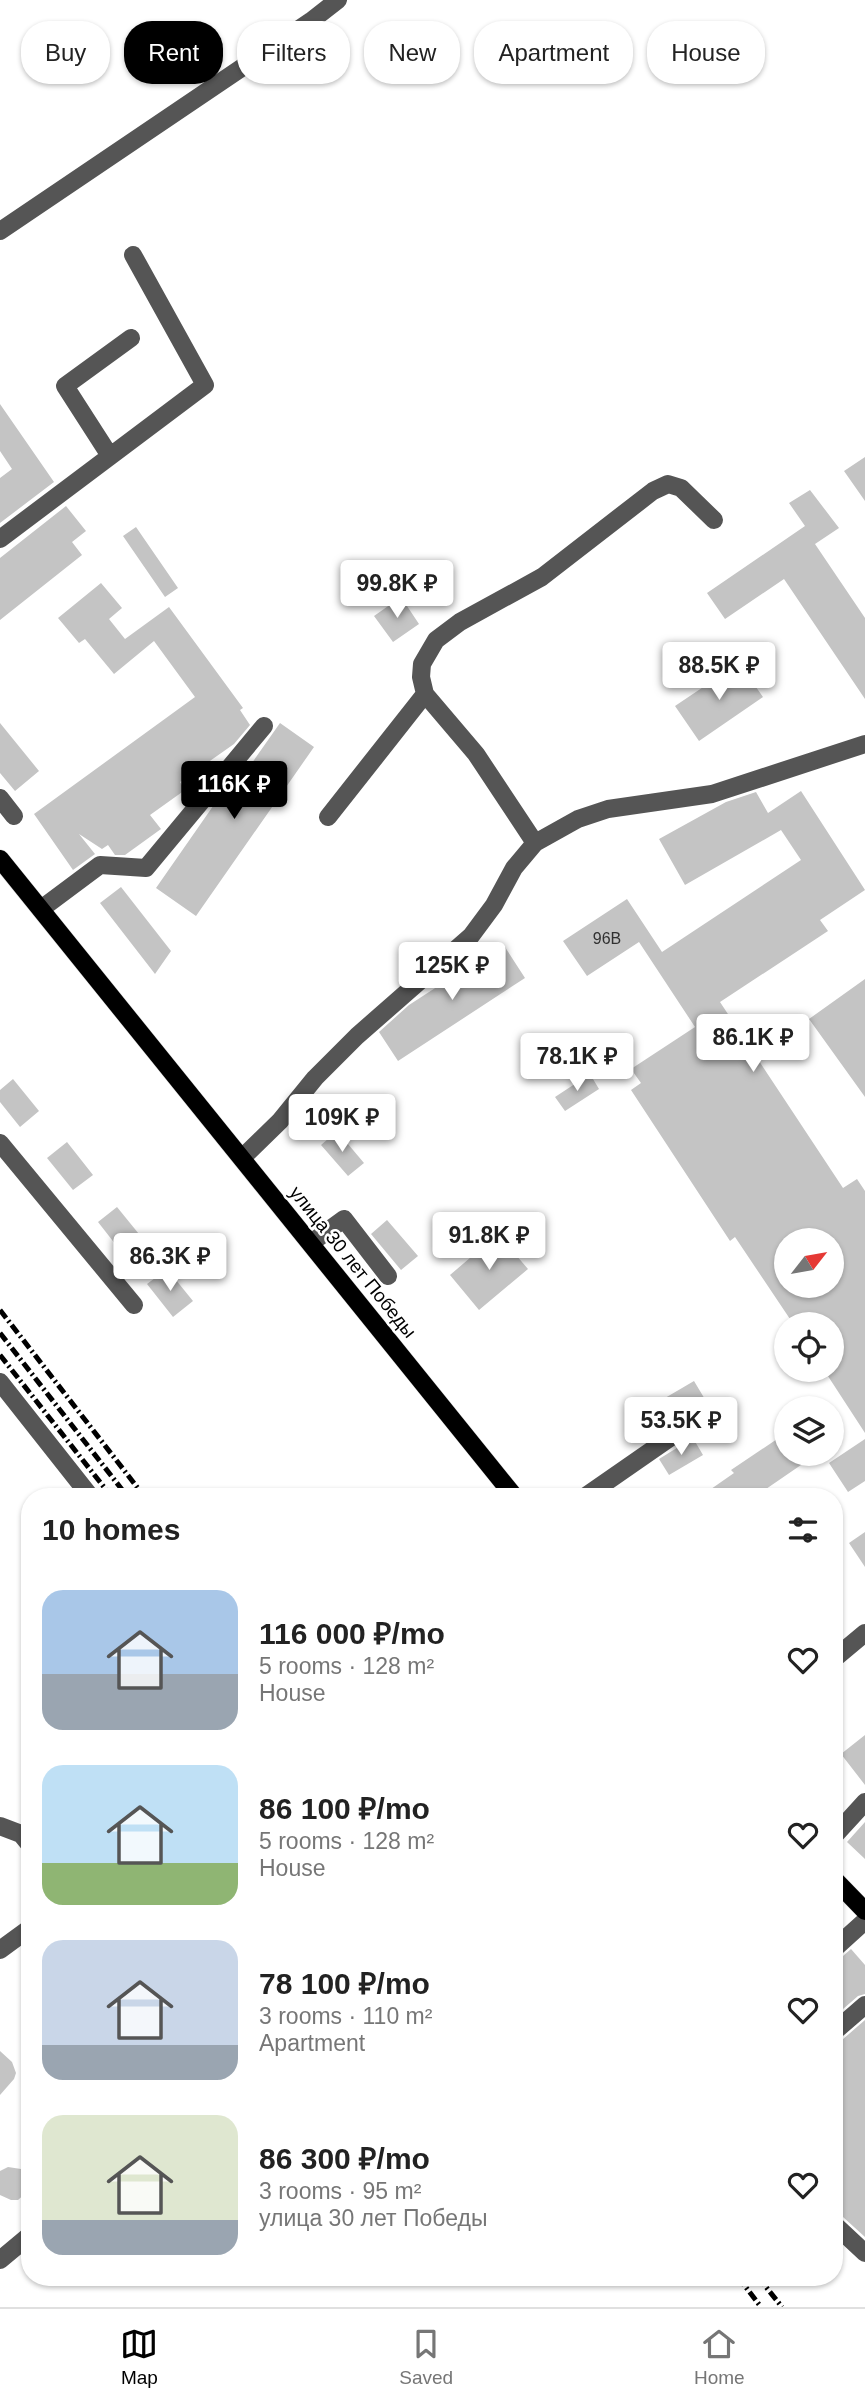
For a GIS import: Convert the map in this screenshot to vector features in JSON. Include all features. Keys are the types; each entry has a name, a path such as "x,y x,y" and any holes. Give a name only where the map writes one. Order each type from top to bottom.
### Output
{"main road":[{"name":"улица 30 лет Победы","path":"0,859 508,1488"},
{"path":"843,1888 865,1911"}],"street":[{"path":"0,231 338,0"},
{"path":"0,539 205,385 133,255"},
{"path":"110,456 65,386 131,338"},
{"path":"535,843 476,754 425,694 421,677 422,664 436,640 460,622 542,577 653,491 668,484 681,488 714,520"},
{"path":"328,817 425,694"},
{"path":"41,909 100,865 146,868 264,726"},
{"path":"242,1158 280,1121 315,1078 357,1036 471,936 495,905 514,868 535,843 579,819 608,809 712,794 865,744"},
{"path":"0,798 14,816"},
{"path":"0,1143 134,1305"},
{"path":"311,1242 344,1219 388,1276"},
{"path":"0,1381 84,1488"},
{"path":"598,1488 671,1437"},
{"path":"843,1651 865,1633"},
{"path":"843,1826 865,1802"},
{"path":"0,1826 21,1834"},
{"path":"843,1941 865,1922"},
{"path":"0,1950 21,1935"},
{"path":"843,2024 865,2005"},
{"path":"843,2232 865,2253"},
{"path":"0,2260 21,2242"}],"building":[{"path":"0,404 54,482 0,523 0,478 12,469 0,451"},
{"path":"865,457 865,501 844,471"},
{"path":"810,490 839,528 815,544 865,618 865,699 784,579 725,619 707,593 805,526 789,503"},
{"path":"66,506 86,531 72,542 82,555 0,620 0,558"},
{"path":"136,527 178,588 165,597 123,536"},
{"path":"101,583 122,608 109,619 125,639 169,607 243,708 240,710 250,725 234,744 180,782 185,790 150,815 161,829 125,855 115,855 108,845 102,849 79,834 95,854 73,870 34,814 195,697 154,641 114,674 85,639 79,643 58,618"},
{"path":"401,597 419,624 393,642 374,616"},
{"path":"739,663 763,697 699,741 675,706"},
{"path":"0,723 39,771 15,791 0,773"},
{"path":"280,723 314,747 196,916 156,888 218,799 231,784 235,787"},
{"path":"801,791 865,890 820,920 828,931 720,1002 843,1188 857,1179 865,1191 865,1433 844,1401 844,1396 841,1396 832,1382 844,1382 844,1312 785,1312 776,1298 844,1298 844,1228 774,1228 774,1295 735,1237 730,1241 631,1090 641,1083 631,1069 695,1027 639,942 587,976 563,941 627,899 662,952 801,860 781,830 685,885 659,839 726,802 756,792 768,813"},
{"path":"121,887 171,951 155,974 100,903"},
{"path":"503,944 525,978 398,1061 379,1032 409,1005"},
{"path":"865,979 865,1097 809,1019"},
{"path":"590,1074 599,1089 565,1111 555,1097"},
{"path":"13,1079 39,1111 20,1127 0,1102 0,1090"},
{"path":"337,1131 364,1163 348,1176 321,1145"},
{"path":"67,1142 93,1175 73,1190 47,1158"},
{"path":"117,1207 143,1239 123,1254 98,1222"},
{"path":"387,1220 418,1256 401,1270 371,1234"},
{"path":"498,1234 528,1269 479,1310 450,1275"},
{"path":"167,1269 193,1301 173,1317 147,1284"},
{"path":"694,1381 712,1411 684,1429 665,1398"},
{"path":"693,1438 703,1455 669,1475 659,1459"},
{"path":"865,1439 865,1481 848,1492 831,1466 844,1466 844,1453"},
{"path":"774,1441 774,1466 800,1466 768,1488 712,1488 734,1473 731,1470"},
{"path":"865,1532 865,1567 849,1543"},
{"path":"865,1735 865,1785 843,1757 843,1752"},
{"path":"865,1822 865,1859 847,1842"},
{"path":"851,1949 865,1965 865,1994 858,1996 843,2009 843,1956"},
{"path":"865,2020 865,2237 843,2217 843,2039"},
{"path":"0,2051 12,2062 16,2073 0,2095"},
{"path":"8,2167 21,2169 21,2197 18,2200 0,2195 0,2171"}],"railway":[{"path":"0,1310 138,1488"},
{"path":"0,1333 121,1488"},
{"path":"0,1355 105,1488"},
{"path":"745,2286 761,2307"},
{"path":"765,2286 782,2307"}]}
